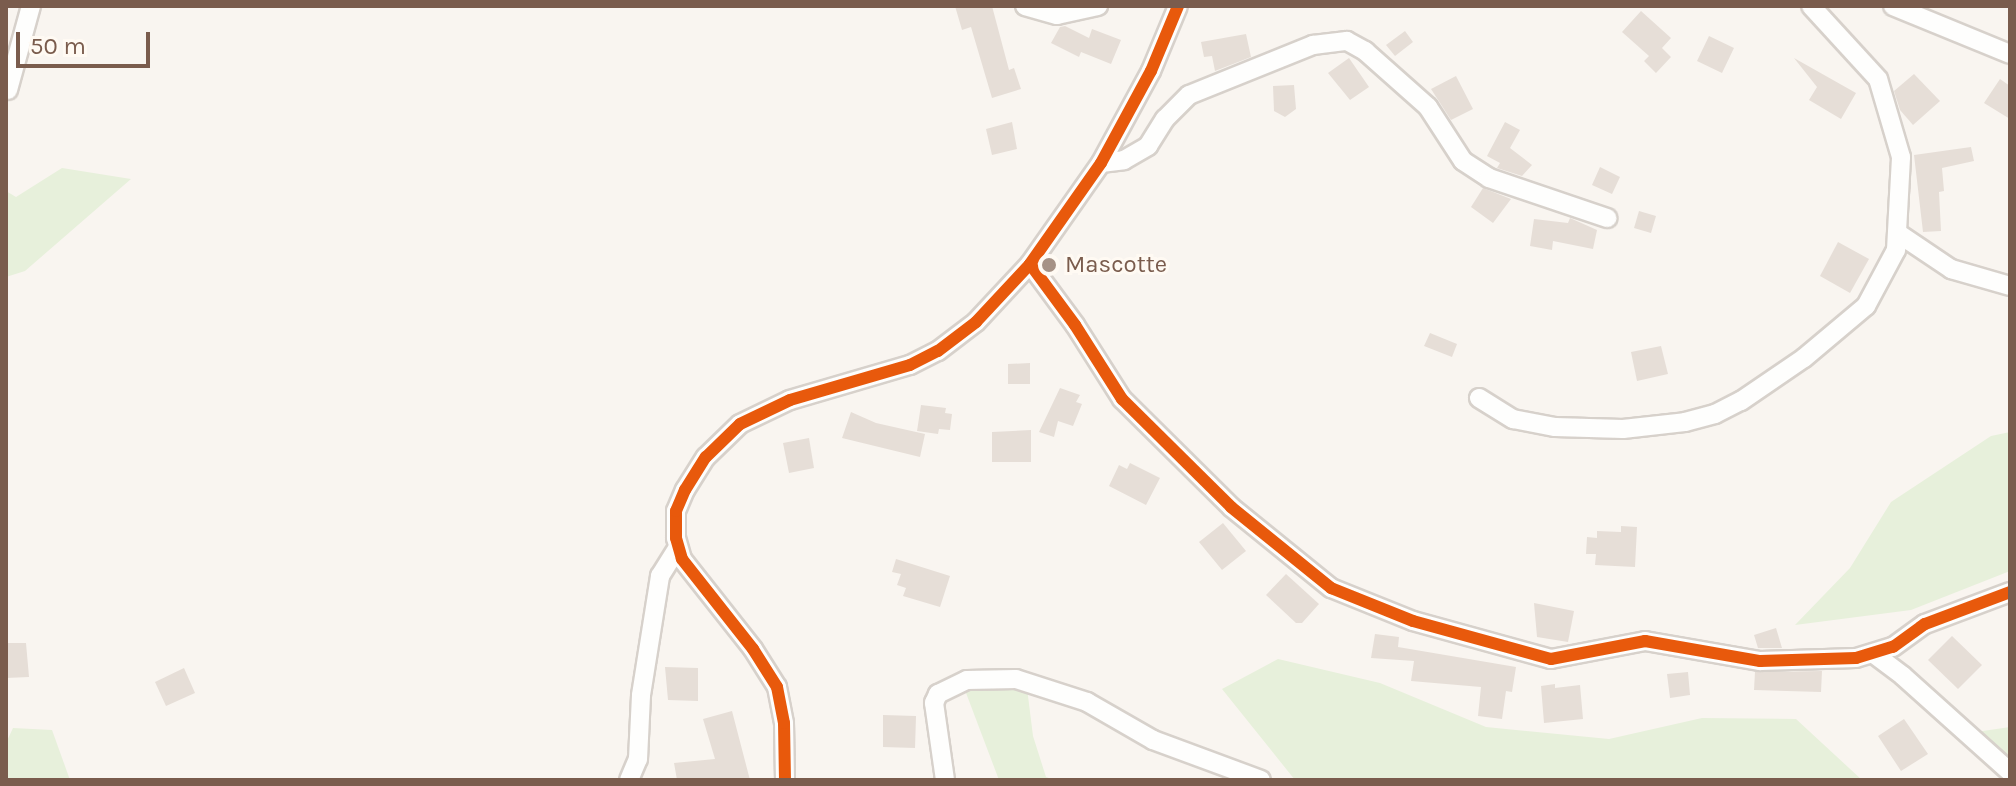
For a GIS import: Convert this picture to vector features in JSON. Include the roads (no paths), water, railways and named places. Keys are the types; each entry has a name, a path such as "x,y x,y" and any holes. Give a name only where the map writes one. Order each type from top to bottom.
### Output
{"street":[{"path":"8,90 31,6"},
{"path":"1025,6 1057,15 1098,6"},
{"path":"785,780 784,723 777,687 753,649 701,587 682,559 678,547 676,511 685,490 706,457 740,424 790,400 910,365 938,351 976,322 1030,264 1101,163 1151,71 1178,6"},
{"path":"1479,398 1513,419 1586,430 1649,428 1715,414 1804,358 1866,306 1884,275 1899,234 1901,157 1878,79 1811,6"},
{"path":"1893,6 2010,54"},
{"path":"1101,163 1124,160 1148,146 1165,119 1189,95 1313,45 1347,41 1365,51 1428,107 1463,161 1489,178 1607,218"},
{"path":"1899,234 1951,269 2010,286"},
{"path":"1030,264 1075,325 1122,399 1231,507 1331,588 1413,621 1551,659 1645,641 1760,661 1856,658 1893,647 1925,624 2010,592"},
{"path":"629,780 638,759 641,695 660,576 678,547"},
{"path":"1874,654 2010,772"},
{"path":"945,780 934,703 938,694 967,680 1003,679 1016,679 1087,702 1153,740 1261,780"}],"place":[{"name":"Mascotte","path":"1049,265"}]}
